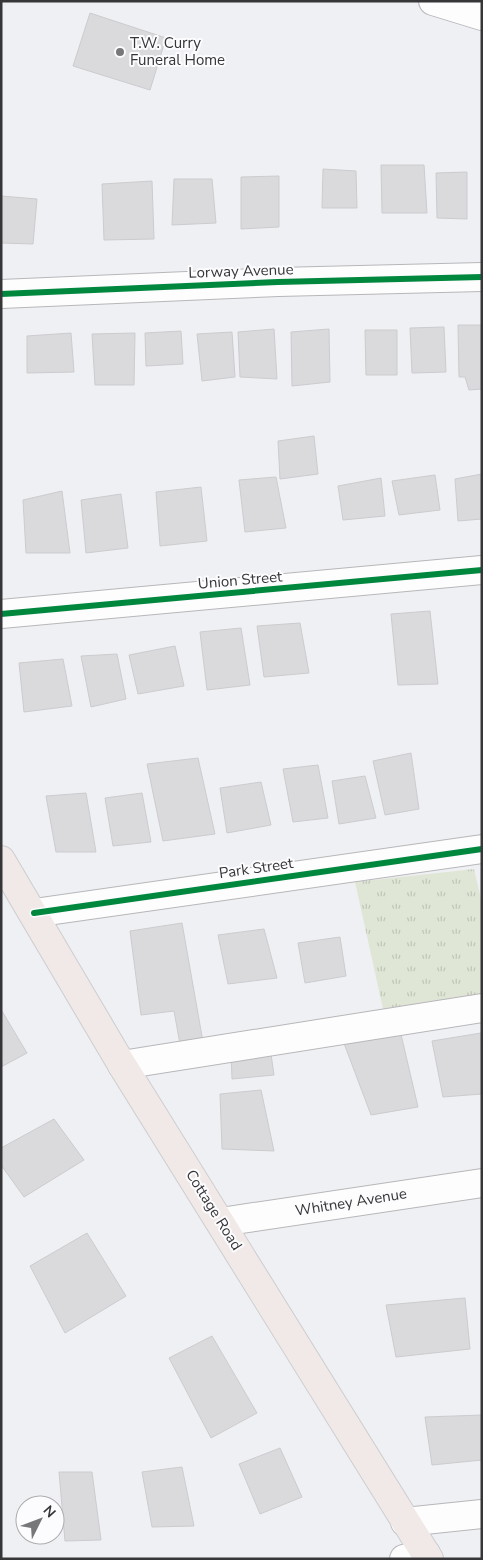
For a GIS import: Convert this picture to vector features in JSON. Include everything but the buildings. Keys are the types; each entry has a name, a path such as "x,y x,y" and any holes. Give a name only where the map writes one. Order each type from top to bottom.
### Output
{"main road":[{"name":"Cottage Road","path":"1,860 122,1065 221,1222 405,1522 419,1557"}],"street":[{"path":"433,1 482,16"},
{"name":"Lorway Avenue","path":"1,294 278,282 482,277"},
{"name":"Union Street","path":"1,614 482,570"},
{"name":"Park Street","path":"34,913 482,849"},
{"path":"122,1065 482,1008"},
{"name":"Whitney Avenue","path":"221,1222 482,1183"},
{"path":"405,1522 482,1514"}],"green space":[{"path":"474,869 482,903 482,994 383,1009 355,882"}],"cycle path":[{"path":"1,294 278,282 482,277"},
{"path":"1,614 482,570"},
{"path":"34,913 482,849"}],"place":[{"name":"T.W. Curry Funeral Home","path":"120,52"}]}
